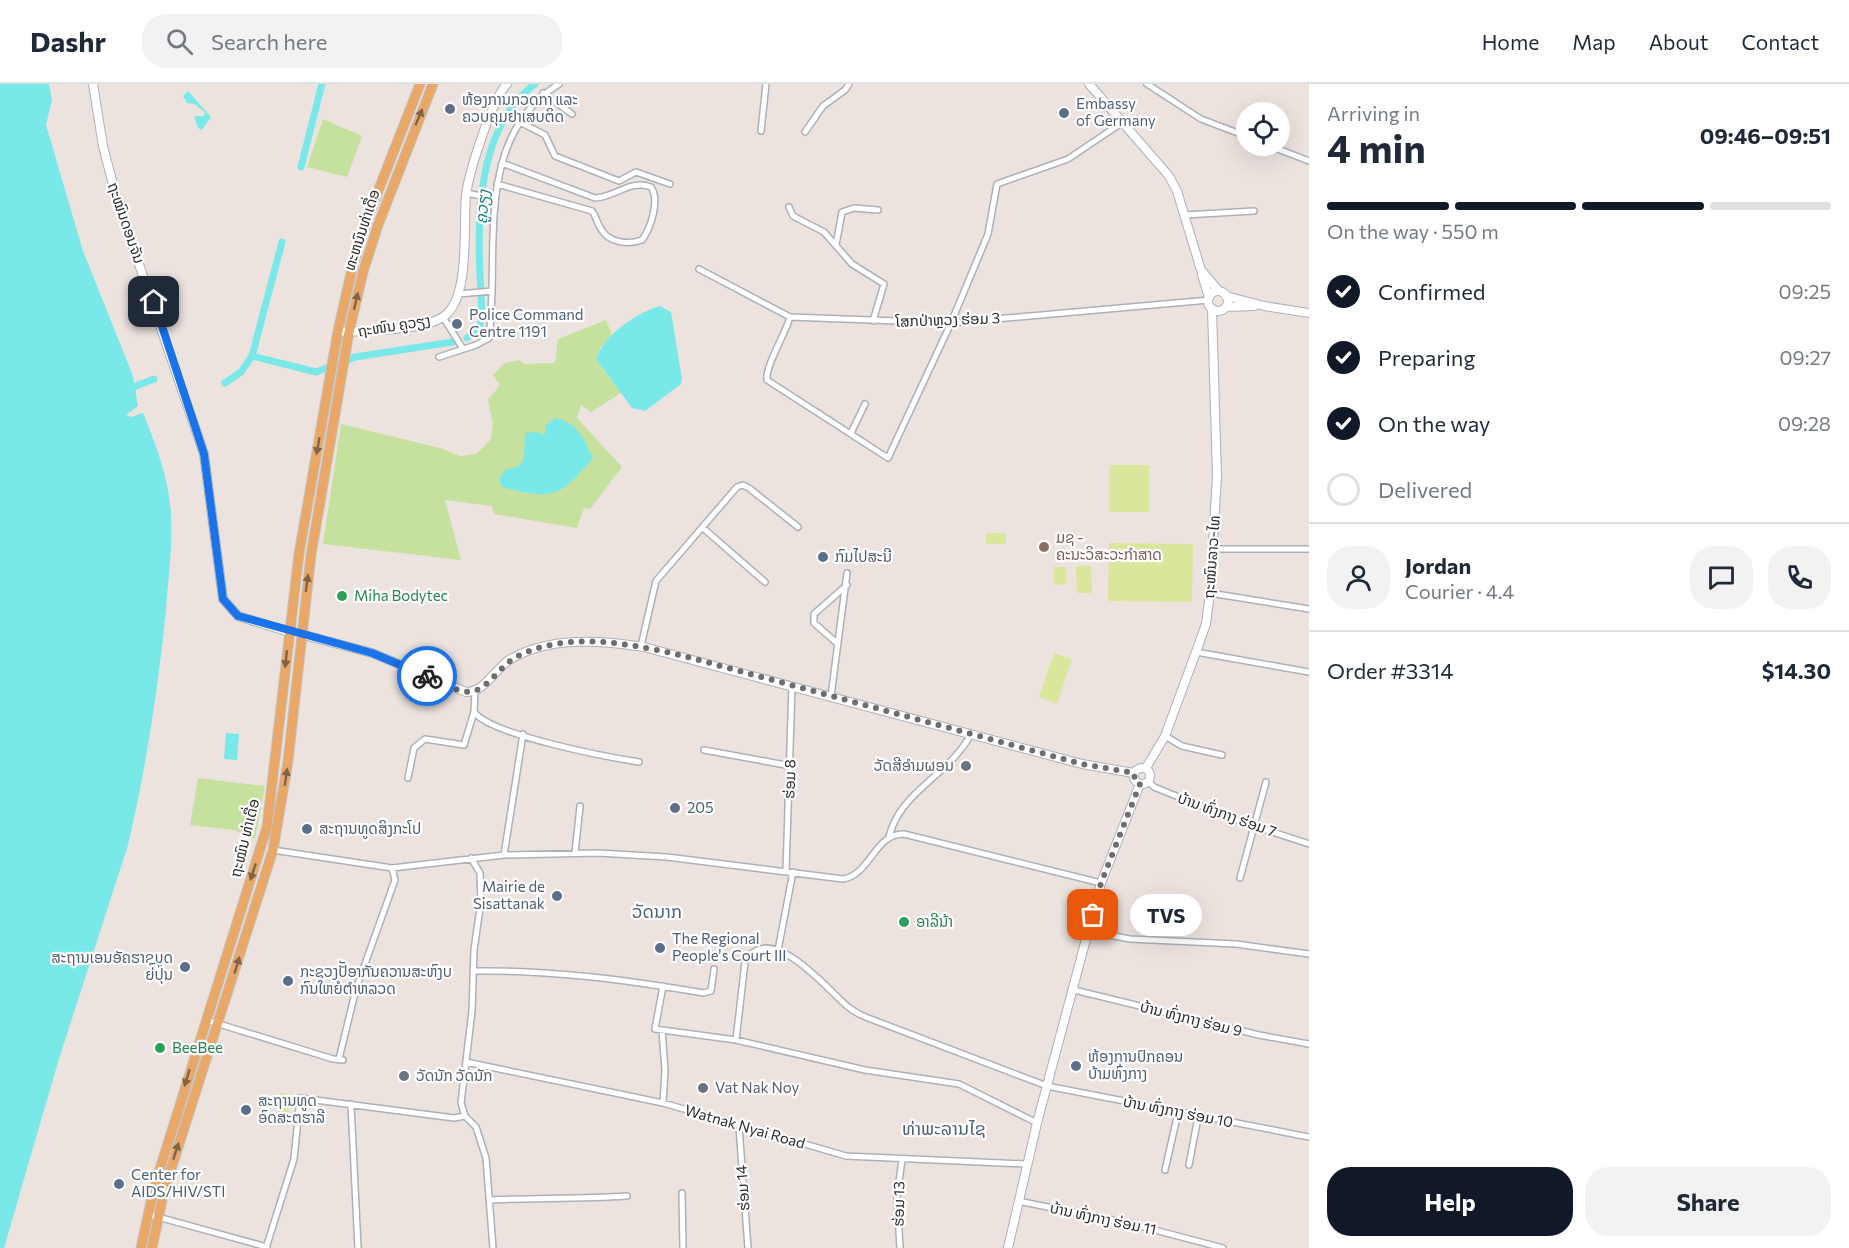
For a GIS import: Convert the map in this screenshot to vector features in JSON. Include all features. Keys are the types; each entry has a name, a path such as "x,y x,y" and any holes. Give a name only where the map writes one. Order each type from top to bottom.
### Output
{"main road":[{"name":"ທະຫນົນທ່າເດື່ອ","path":"328,388 352,269 366,222 420,84"},
{"name":"ທະຫນົນທ່າເດື່ອ","path":"339,391 349,332 363,272 378,225 433,84"},
{"name":"ຖະໝົນ ທ່າເດື່ອ","path":"141,1248 146,1213 262,846 271,801 299,554 328,388"},
{"name":"ຖະໝົນ ທ່າເດື່ອ","path":"152,1248 156,1216 273,849 288,761 300,634 339,391"},
{"path":"289,632 300,634"},
{"path":"262,846 273,849"},
{"path":"241,911 252,915"}],"street":[{"name":"ຖະໝົນດອນຈັນ","path":"93,84 103,146 117,200 204,454 223,599 238,616 289,632"},
{"name":"ຖະໜົນ ຄູວຽງ","path":"338,331 349,332 426,323 443,317 453,308 462,293 471,194 492,112 507,84"},
{"path":"439,357 489,338 494,198 502,163 520,122 543,93 559,84"},
{"path":"761,131 766,84"},
{"path":"804,132 823,106 845,90 849,84"},
{"path":"1089,84 1169,176 1184,215 1209,299 1220,308 1264,306"},
{"path":"1147,84 1201,119 1236,132"},
{"path":"543,93 572,114"},
{"path":"520,122 545,135 555,156 619,181 636,172 670,184"},
{"path":"790,317 767,372 767,380 888,459 951,323 988,234 997,184 1068,159 1124,122"},
{"path":"1290,154 1309,161"},
{"path":"497,184 592,211 603,232 616,241 627,243 642,240 649,227 654,201 651,187 635,184 595,198 502,163"},
{"path":"471,194 494,198"},
{"path":"789,207 793,216 824,232 852,264 884,284 873,321"},
{"path":"836,245 842,212 854,207 878,210"},
{"path":"1184,215 1254,211"},
{"name":"ໂສກປ່າຫຼວງ ຮ່ອມ 3","path":"699,268 790,317 951,323 1209,299"},
{"path":"1201,270 1223,293 1264,306 1309,313"},
{"path":"462,293 490,291"},
{"path":"1209,299 1223,293"},
{"name":"ຖະໜົນລາວ-ໄທ","path":"1146,768 1165,736 1206,624 1214,549 1217,476 1215,333 1223,293"},
{"path":"443,317 463,349"},
{"path":"850,433 865,404"},
{"path":"641,646 656,581 737,487 743,485 798,527"},
{"path":"703,528 765,582"},
{"path":"1214,549 1309,549"},
{"path":"831,696 847,573"},
{"path":"838,644 814,623 813,618 814,614 847,585"},
{"path":"1210,593 1309,609"},
{"path":"300,634 372,653 462,691 474,691 507,661 538,648 578,641 641,646 1082,764 1134,773"},
{"path":"1196,652 1309,672"},
{"name":"ຮ່ອມ 8","path":"778,950 790,872 792,686"},
{"path":"408,778 414,748 429,739 464,745 474,712 474,691"},
{"path":"474,712 483,722 598,755 639,762"},
{"path":"504,855 523,734"},
{"path":"273,849 392,867 504,855 575,853 667,857 843,879 851,877 889,837 892,824 901,808 948,767 971,734"},
{"path":"1165,736 1182,746 1222,755"},
{"path":"704,750 791,766"},
{"path":"1008,1248 1026,1164 1101,883 1144,782 1150,774 1146,768 1138,768 1134,773 1135,781 1144,782"},
{"name":"ບ້ານ ທົ່ງກາງ ຮ່ອມ 7","path":"1144,782 1234,816 1254,826 1309,844"},
{"path":"1240,878 1266,782"},
{"path":"575,853 580,806"},
{"path":"889,837 904,834 1101,883"},
{"path":"471,858 478,867 481,880 466,1062 460,1086 461,1103 465,1116 476,1126 486,1158 493,1248"},
{"path":"206,1020 333,1059 341,1059 356,989 395,880 392,867"},
{"path":"1088,931 1130,939 1244,945 1309,954"},
{"path":"736,1040 745,963 750,954 762,950 778,950"},
{"name":"ບ້ານ ທົ່ງກາງ ຮ່ອມ 10","path":"778,950 804,964 846,1005 868,1018 1047,1086 1309,1137"},
{"path":"474,971 573,973 708,993 711,991 714,969"},
{"path":"663,986 654,1026 662,1031 736,1040 865,1070 959,1084 1037,1123"},
{"name":"ບ້ານ ທົ່ງກາງ ຮ່ອມ 9","path":"1074,990 1259,1035 1309,1044"},
{"path":"662,1031 665,1070 663,1103"},
{"name":"Watnak Nyai Road","path":"466,1062 663,1103 738,1127 846,1156 1026,1164"},
{"path":"146,1213 266,1247 294,1159 300,1098 454,1118 465,1116"},
{"path":"351,1104 358,1248"},
{"path":"1165,1170 1178,1113"},
{"path":"1189,1165 1198,1117"},
{"name":"ຮ່ອມ 14","path":"738,1127 748,1248"},
{"name":"ຮ່ອມ 13","path":"900,1248 897,1196 902,1160"},
{"path":"682,1193 683,1248"},
{"path":"489,1200 530,1198 566,1200 627,1196"},
{"name":"ບ້ານ ທົ່ງກາງ ຮ່ອມ 11","path":"1018,1201 1132,1224 1223,1248"},
{"path":"1190,1248 1193,1240"}],"green space":[{"path":"323,119 362,136 347,177 307,167"},
{"path":"606,320 612,335 600,348 596,359 621,393 591,412 581,405 577,418 622,467 590,509 584,508 577,528 494,514 492,506 445,500 461,560 323,544 341,424 440,448 460,456 476,454 491,439 493,424 488,400 500,385 493,375 504,363 520,360 524,364 555,363 558,339"},
{"path":"1109,465 1149,465 1149,512 1109,512"},
{"path":"986,533 1006,533 1006,544 986,544"},
{"path":"1109,543 1193,544 1192,602 1108,601"},
{"path":"1076,566 1091,566 1092,593 1077,593"},
{"path":"1053,567 1066,567 1067,584 1054,585"},
{"path":"1054,653 1072,659 1057,704 1039,697"},
{"path":"198,778 265,786 255,839 234,830 190,825"},
{"path":"280,1093 291,1094 289,1117 278,1115"}],"water":[{"path":"0,84 49,84 52,100 46,125 83,251 133,376 138,406 126,415 131,417 143,413 165,475 170,501 171,526 166,610 155,699 146,758 128,845 58,1062 4,1248 0,1248"},
{"path":"188,91 211,117 202,130 198,128 194,116 204,116 205,112 194,104 187,103 183,96"},
{"path":"660,306 671,312 682,379 681,384 645,411 632,408 596,359 606,342 622,326"},
{"path":"555,418 563,420 579,432 593,458 572,481 554,492 533,494 502,487 499,479 505,470 519,466 524,460 525,433 535,432 545,435 545,426"},
{"path":"226,733 239,734 237,760 224,759"}],"waterway":[{"path":"301,167 322,84"},
{"name":"ຄູວຽງ","path":"467,338 480,326 482,314 480,222 482,190 488,159 498,131 514,105 535,84"},
{"path":"225,383 241,372 252,356 282,242"},
{"name":"ຄູວຽງ","path":"252,356 316,372 355,357 453,342"},
{"path":"126,390 154,379"}],"way so far":[{"path":"427,676 462,691 471,692 479,689 507,661 530,651 578,641 619,643 684,656 1082,764 1123,773 1134,773 1135,781 1140,784 1101,883 1093,915"}],"place":[{"name":"ຫ້ອງການກວດກາ ແລະ ຄວບຄຸມຢາເສບຕິດ","path":"450,109"},
{"name":"Embassy of Germany","path":"1064,113"},
{"name":"Police Command Centre 1191","path":"457,324"},
{"name":"ມຊ - ຄະນະວິສະວະກຳສາດ","path":"1044,547"},
{"name":"ກົມໄປສະນີ","path":"823,557"},
{"name":"Miha Bodytec","path":"342,596"},
{"name":"ວັດສີອຳມຜອນ","path":"966,766"},
{"name":"205","path":"675,808"},
{"name":"ສະຖານທູດສິງກະໂປ","path":"307,829"},
{"name":"Mairie de Sisattanak","path":"557,896"},
{"name":"TVS","path":"1093,915"},
{"name":"ອາລີນ້າ","path":"904,922"},
{"name":"The Regional People's Court III","path":"660,948"},
{"name":"ສະຖານເອນອັຄຮາຊມູດ ຍ່ົປຸນ","path":"185,967"},
{"name":"ກະຊວງປັັອາກັນຄວານສະຫົງບ ກົນໃຫຍໍຕຳຫລວດ","path":"288,981"},
{"name":"BeeBee","path":"160,1048"},
{"name":"ຫ້ອງການປົກຄອນ ບ້າມທົ່ງກາງ","path":"1076,1066"},
{"name":"ວັດນັກ ວັດນັກ","path":"404,1076"},
{"name":"Vat Nak Noy","path":"703,1088"},
{"name":"ສະຖານທູດ ອົດສະຕຮາລີ","path":"246,1110"},
{"name":"Center for AIDS/HIV/STI","path":"119,1184"}],"district":[{"name":"ວັດນາກ","path":"657,912"},
{"name":"ທ່າພະລານໄຊ","path":"944,1129"}],"route":[{"path":"154,302 204,454 208,472 219,580 227,606 238,616 289,632 372,653 427,676"}]}
